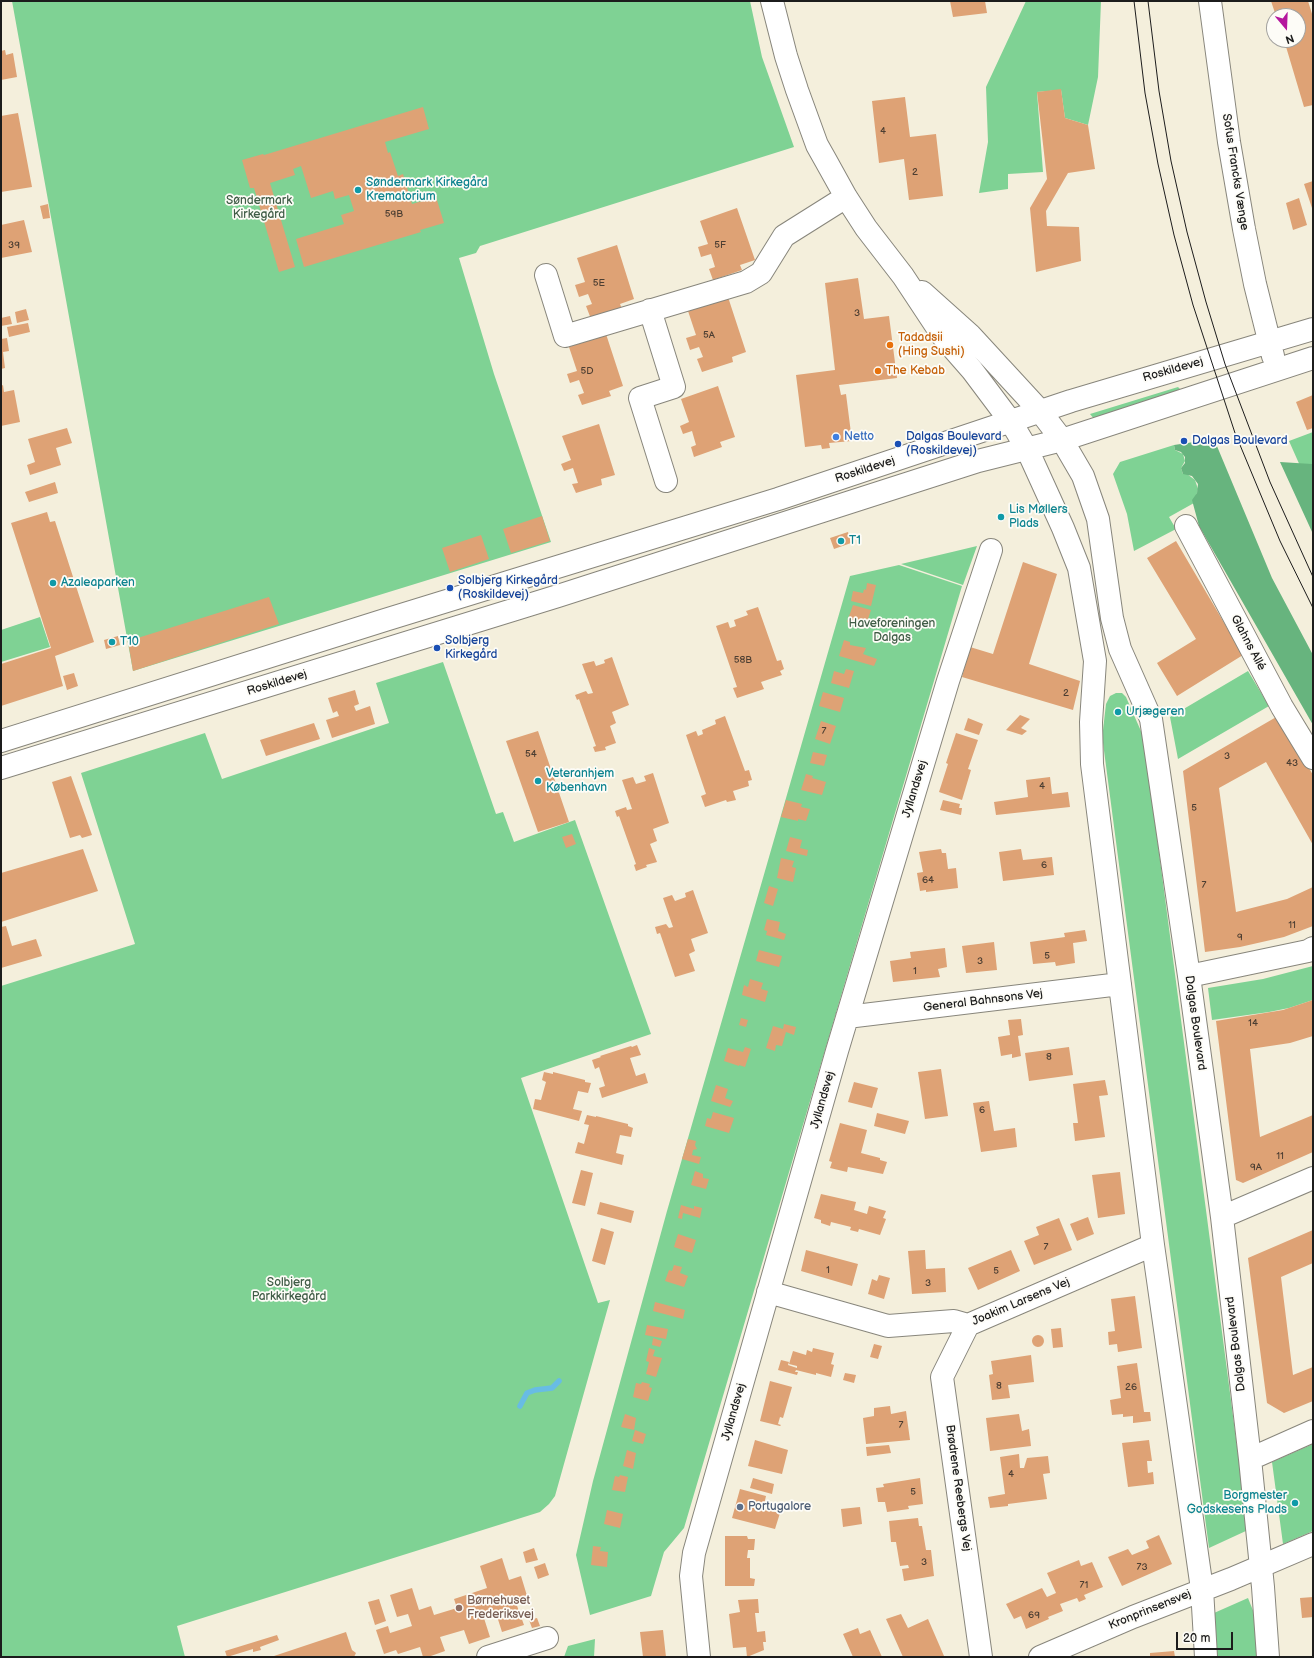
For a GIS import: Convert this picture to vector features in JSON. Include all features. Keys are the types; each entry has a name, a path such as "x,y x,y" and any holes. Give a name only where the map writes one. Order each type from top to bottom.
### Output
{"street":[{"path":"772,1 786,56 817,145 846,197 866,228 903,276 944,338 972,370 1011,422 1027,449 1063,528 1079,568 1095,661 1091,722 1092,764 1153,1245 1202,1589 1206,1657"},
{"name":"Sofus Francks Vænge","path":"1210,1 1234,172 1255,284 1277,369"},
{"path":"546,276 565,336 746,282 761,273 784,236 846,197"},
{"name":"Dalgas Boulevard","path":"903,276 970,335 1040,411 1062,440 1083,476 1098,519 1112,618 1120,649 1151,719 1189,976 1222,1218 1250,1459 1261,1565 1268,1657"},
{"path":"650,310 674,387 640,398 666,481"},
{"name":"Roskildevej","path":"1,741 785,496 1131,382 1313,329"},
{"name":"Roskildevej","path":"1,768 517,608 978,461 1062,440 1313,358"},
{"name":"Glahns Allé","path":"1186,526 1282,707 1313,758"},
{"name":"Jyllandsvej","path":"699,1657 691,1576 694,1553 847,1017 948,681 991,550"},
{"path":"509,582 517,608"},
{"path":"29,732 36,757"},
{"path":"1189,976 1308,951 1313,948"},
{"name":"General Bahnsons Vej","path":"847,1017 1120,984"},
{"path":"1222,1218 1313,1178"},
{"name":"Joakim Larsens Vej","path":"768,1292 888,1326 954,1321 968,1325 1153,1245"},
{"name":"Brødrene Reebergs Vej","path":"968,1325 942,1377 981,1657"},
{"path":"1250,1459 1313,1432"},
{"path":"1261,1565 1313,1544"},
{"name":"Kronprinsensvej","path":"1040,1657 1261,1565"},
{"path":"488,1657 547,1638"}],"green space":[{"name":"Søndermark Kirkegård","path":"12,1 750,1 762,57 794,147 480,246 476,253 459,258 494,374 551,542 133,671"},
{"path":"1026,1 1101,1 1098,77 1088,125 1065,118 1061,90 1037,92 1043,172 1008,174 1008,189 979,193 988,142 986,87"},
{"path":"1178,387 1180,389 1171,394 1095,420 1090,414"},
{"path":"1313,432 1313,495 1289,441"},
{"path":"1214,439 1272,578 1313,655 1313,725 1199,526 1192,500 1197,493 1198,484 1192,476 1183,474 1181,468 1185,463 1185,457 1181,452 1175,450 1174,445"},
{"path":"1174,445 1175,450 1183,454 1185,461 1181,468 1183,474 1187,474 1195,480 1198,489 1194,503 1169,517 1176,529 1134,551 1127,514 1113,474 1120,462"},
{"path":"1280,462 1312,464 1313,534"},
{"path":"977,546 963,585 901,564 952,552"},
{"name":"Haveforeningen Dalgas","path":"899,565 962,586 684,1528 664,1552 651,1596 590,1615 576,1555 593,1481 667,1211 850,576"},
{"path":"40,617 50,647 1,662 1,630"},
{"name":"Solbjerg Parkkirkegård","path":"443,662 496,814 503,812 514,842 575,820 651,1034 521,1078 598,1303 610,1300 555,1496 540,1512 177,1626 185,1657 1,1657 1,986 135,944 81,773 205,733 222,779 389,723 376,683"},
{"path":"1248,671 1269,706 1178,759 1170,717"},
{"path":"1116,693 1122,693 1126,697 1144,738 1248,1530 1209,1548 1103,743 1106,704 1110,696"},
{"path":"1313,966 1313,1000 1289,1008 1269,1012 1212,1020 1208,988 1263,979"},
{"path":"1313,1444 1313,1531 1283,1544 1272,1462"},
{"path":"1248,1598 1256,1618 1258,1657 1216,1657 1214,1613"},
{"path":"595,1639 594,1657 564,1657 568,1646"}],"building":[{"path":"950,1 985,1 987,13 953,17"},
{"path":"1271,1 1308,1 1313,17 1313,105 1304,107 1286,48 1306,48 1306,8 1273,8"},
{"path":"5,50 6,55 13,53 17,77 1,80 1,51"},
{"path":"1061,89 1065,118 1088,125 1095,169 1068,173 1046,211 1047,226 1079,227 1081,261 1036,272 1030,208 1047,179 1037,92"},
{"path":"905,97 910,137 936,134 943,196 909,200 904,159 879,163 872,101"},
{"name":"Søndermark Kirkegård Krematorium","path":"423,107 429,129 385,142 398,176 403,174 412,204 436,197 444,223 420,230 421,232 304,267 296,239 344,224 341,215 354,211 349,195 335,199 333,191 311,198 301,166 293,169 295,175 270,183 295,267 279,272 254,188 250,188 242,160 264,155"},
{"path":"18,113 32,187 1,192 1,116"},
{"path":"1313,181 1313,211 1304,184"},
{"path":"1299,198 1307,225 1293,230 1286,203"},
{"path":"48,204 50,218 43,219 40,206"},
{"path":"737,208 755,260 740,265 742,270 713,280 709,269 715,267 711,254 701,257 698,247 708,244 700,221"},
{"path":"24,220 32,252 1,258 1,225"},
{"path":"617,245 634,299 620,304 622,309 591,319 586,306 592,304 588,294 579,297 575,285 585,282 577,258"},
{"path":"858,278 864,319 889,316 897,378 839,385 841,395 846,394 852,441 829,443 830,448 822,449 821,445 805,447 796,375 835,370 825,283"},
{"path":"728,297 746,352 732,357 733,362 702,372 697,359 703,357 699,347 690,350 686,338 696,335 688,311"},
{"path":"26,309 29,320 17,323 15,312"},
{"path":"10,316 12,324 1,326 1,318"},
{"path":"28,323 30,332 9,337 7,327"},
{"path":"606,334 623,386 609,391 611,396 582,405 578,395 584,393 579,380 570,383 567,374 577,371 569,347"},
{"path":"7,338 9,351 3,352 5,368 1,369 1,339"},
{"path":"3,385 4,392 14,390 20,422 1,426 1,386"},
{"path":"718,386 735,437 720,442 722,447 694,457 691,447 696,445 692,431 683,434 680,426 689,422 681,399"},
{"path":"1313,395 1313,428 1307,430 1296,402"},
{"path":"599,424 615,475 601,479 602,485 576,493 572,484 578,483 573,468 564,471 561,464 571,460 562,436"},
{"path":"67,428 72,443 56,448 61,465 30,475 27,465 35,462 28,439"},
{"path":"55,482 58,493 29,502 25,492"},
{"name":"Azaleaparken","path":"47,512 50,522 55,521 94,642 55,656 63,686 1,706 1,664 51,648 11,523"},
{"path":"542,516 550,541 511,553 503,529"},
{"name":"T1","path":"848,532 851,543 834,549 830,538"},
{"path":"481,535 489,559 450,572 442,548"},
{"path":"1176,541 1243,655 1177,696 1157,663 1196,639 1147,558"},
{"path":"1023,562 1057,574 1029,664 1080,681 1073,710 962,677 970,647 993,654"},
{"path":"867,583 876,585 871,606 851,601 853,591 863,593 864,589 866,590"},
{"path":"269,597 279,624 133,671 128,641"},
{"path":"853,605 871,610 865,628 847,622"},
{"path":"758,607 777,661 781,660 784,669 780,671 782,675 761,682 764,689 737,698 733,688 737,687 716,626 728,622 730,628 736,626 734,620 748,615 746,611"},
{"name":"T10","path":"118,636 120,645 106,649 104,640"},
{"path":"844,640 850,642 850,645 866,648 863,654 877,659 874,666 839,656"},
{"path":"612,657 629,705 612,712 616,723 610,726 616,743 605,747 606,750 595,752 593,747 596,746 579,699 577,700 575,695 586,691 588,694 593,693 582,664 594,661 596,666 605,663 604,660"},
{"path":"846,669 854,671 849,688 831,683 834,671 844,674"},
{"path":"74,673 78,686 67,690 63,676"},
{"path":"355,690 359,704 354,706 356,711 370,706 375,724 332,738 326,720 339,716 337,711 333,713 328,698"},
{"path":"823,692 844,698 840,712 819,706"},
{"path":"1020,715 1030,719 1021,728 1027,731 1022,735 1006,730"},
{"path":"725,716 745,771 749,770 752,780 748,781 749,786 733,791 736,800 727,802 726,800 705,807 701,796 706,794 686,735 696,731 698,736 703,734 702,730 716,724 715,720"},
{"path":"1278,716 1313,775 1313,845 1266,762 1219,788 1236,912 1287,899 1313,887 1313,926 1284,937 1240,947 1205,952 1183,771"},
{"path":"968,718 983,724 979,735 964,730"},
{"path":"821,721 836,726 830,744 815,739"},
{"path":"314,723 320,739 266,756 260,740"},
{"name":"Veteranhjem København","path":"538,731 569,822 538,832 506,741"},
{"path":"956,733 978,740 968,769 971,770 962,800 939,792 948,764 946,763"},
{"path":"813,752 827,755 824,766 810,763"},
{"path":"653,773 669,823 653,829 657,841 650,844 657,862 646,865 647,867 636,871 634,865 636,864 619,816 617,817 615,811 626,807 627,810 632,809 622,780 633,777 636,784 646,781 644,776"},
{"path":"806,774 813,776 812,778 826,782 822,795 801,790"},
{"path":"71,776 92,835 82,838 80,835 70,838 52,782"},
{"path":"1050,777 1052,794 1068,792 1070,807 996,815 994,802 1028,797 1026,780"},
{"path":"786,800 802,804 801,807 810,809 806,821 798,819 798,821 781,817"},
{"path":"943,800 960,804 959,808 962,808 961,815 940,810"},
{"path":"572,834 576,844 566,848 562,837"},
{"path":"790,837 802,840 800,848 808,850 807,856 786,851"},
{"path":"83,849 98,891 1,922 1,873"},
{"path":"941,849 942,853 946,853 948,869 956,868 958,888 926,892 926,890 920,891 917,873 923,872 919,852"},
{"path":"1021,849 1023,860 1052,857 1054,875 1003,881 999,852"},
{"path":"781,858 794,861 792,867 796,868 793,882 777,878"},
{"path":"769,886 778,889 773,906 764,903"},
{"path":"693,890 708,933 691,939 695,951 689,954 695,971 675,977 660,933 657,934 655,927 666,924 669,928 673,927 663,898 672,895 675,901 686,897 685,893"},
{"path":"767,919 780,922 778,931 786,934 784,940 766,935 767,931 764,930"},
{"path":"6,926 12,946 36,939 42,956 1,968 1,927"},
{"path":"1085,930 1087,941 1073,943 1075,963 1056,966 1055,962 1033,964 1030,942 1065,937 1064,933"},
{"path":"994,942 997,970 966,973 962,946"},
{"path":"945,948 947,967 938,969 940,977 893,982 890,961 911,958 910,952"},
{"path":"759,950 782,956 779,967 756,961"},
{"path":"750,979 763,983 761,989 768,991 765,1002 742,995 744,985 748,987"},
{"path":"1313,1000 1313,1036 1290,1043 1250,1049 1260,1137 1313,1115 1313,1152 1243,1183 1236,1180 1216,1021 1283,1010"},
{"path":"741,1018 748,1020 746,1027 739,1025"},
{"path":"1021,1019 1023,1035 1018,1036 1021,1056 1012,1058 1012,1054 1001,1056 998,1037 1010,1035 1008,1020"},
{"path":"784,1024 796,1027 794,1035 786,1032 782,1046 776,1045 775,1051 766,1048 773,1026 783,1029"},
{"path":"637,1045 641,1055 630,1058 636,1076 645,1073 648,1083 602,1098 599,1088 605,1086 599,1067 595,1069 592,1060 601,1057 600,1056"},
{"path":"745,1047 751,1049 745,1067 724,1061 728,1048 743,1052"},
{"path":"1069,1047 1073,1075 1029,1081 1025,1053"},
{"path":"941,1069 948,1116 925,1119 918,1072"},
{"path":"544,1072 553,1074 553,1072 585,1080 585,1082 591,1083 588,1093 578,1091 573,1109 582,1111 579,1121 533,1109 535,1099 541,1100 546,1082 542,1080"},
{"path":"1105,1080 1108,1095 1099,1096 1105,1137 1075,1141 1073,1123 1078,1123 1073,1084"},
{"path":"854,1082 878,1088 872,1108 848,1102"},
{"path":"716,1085 728,1089 725,1098 733,1101 730,1107 711,1101"},
{"path":"989,1101 994,1131 1015,1128 1017,1147 981,1152 973,1103"},
{"path":"713,1112 734,1118 729,1133 705,1126 707,1118 711,1119"},
{"path":"877,1113 909,1121 905,1134 874,1126"},
{"path":"587,1115 628,1124 628,1126 633,1128 631,1137 620,1135 616,1153 624,1155 622,1165 575,1153 578,1142 584,1144 589,1125 584,1124"},
{"path":"840,1123 867,1130 861,1153 880,1158 880,1160 887,1162 883,1174 848,1167 847,1172 830,1168 832,1162 829,1161"},
{"path":"688,1139 696,1141 695,1145 697,1149 693,1150 692,1155 701,1157 699,1164 682,1159"},
{"path":"581,1170 593,1173 585,1206 572,1203"},
{"path":"695,1171 703,1174 703,1178 709,1179 706,1189 691,1185"},
{"path":"1120,1172 1125,1214 1098,1218 1092,1175"},
{"path":"821,1194 856,1202 854,1210 867,1214 869,1206 886,1211 883,1218 886,1219 880,1235 859,1229 858,1232 850,1230 851,1227 831,1222 830,1226 821,1223 821,1220 814,1218"},
{"path":"600,1202 634,1211 631,1223 597,1214"},
{"path":"681,1205 694,1209 694,1206 702,1208 700,1218 683,1213 682,1219 678,1218"},
{"path":"1088,1217 1094,1234 1077,1241 1070,1224"},
{"path":"1059,1218 1072,1250 1034,1265 1024,1241 1039,1235 1036,1227"},
{"path":"601,1228 614,1232 605,1265 592,1261"},
{"path":"1313,1230 1313,1263 1281,1277 1293,1375 1313,1367 1313,1401 1284,1413 1267,1403 1248,1258"},
{"path":"678,1234 696,1240 692,1253 674,1247"},
{"path":"806,1250 858,1264 852,1286 801,1271"},
{"path":"925,1250 926,1269 945,1268 946,1292 912,1294 908,1251"},
{"path":"1011,1250 1020,1271 978,1290 968,1268"},
{"path":"674,1265 682,1267 680,1273 688,1276 684,1287 665,1281 669,1270 672,1271"},
{"path":"879,1275 890,1278 884,1299 868,1294 872,1279 877,1281"},
{"path":"1135,1296 1142,1348 1118,1352 1117,1344 1109,1345 1108,1332 1115,1331 1111,1299"},
{"path":"655,1302 685,1310 683,1319 653,1311"},
{"path":"647,1325 668,1329 666,1339 645,1335"},
{"path":"1061,1328 1063,1347 1053,1348 1051,1329"},
{"path":"1038,1335 1042,1337 1044,1341 1042,1345 1038,1347 1034,1345 1032,1341 1034,1337"},
{"path":"653,1338 662,1341 660,1347 652,1345"},
{"path":"874,1344 882,1346 878,1359 870,1357"},
{"path":"649,1348 655,1350 653,1356 662,1358 656,1377 646,1374 649,1362 646,1361"},
{"path":"813,1348 834,1353 831,1364 834,1365 831,1377 796,1370 795,1372 798,1372 797,1375 778,1370 781,1360 789,1362 788,1365 797,1368 797,1366 789,1364 793,1351 806,1355 807,1350 812,1352"},
{"path":"1031,1355 1034,1382 1008,1385 1010,1398 992,1400 989,1375 993,1374 991,1361"},
{"path":"1137,1363 1144,1412 1150,1412 1151,1421 1133,1423 1133,1416 1123,1417 1123,1414 1112,1415 1110,1400 1121,1398 1117,1366"},
{"path":"845,1373 856,1375 854,1383 843,1380"},
{"path":"770,1381 792,1387 783,1418 780,1417 778,1424 781,1425 780,1426 760,1421"},
{"path":"642,1382 650,1384 649,1387 652,1388 648,1401 633,1397 636,1383 641,1384"},
{"path":"890,1406 891,1414 906,1411 910,1440 866,1444 863,1418 874,1416 874,1408"},
{"path":"625,1414 636,1418 634,1430 621,1427"},
{"path":"1019,1414 1022,1431 1029,1429 1031,1446 990,1451 986,1418"},
{"path":"635,1430 646,1434 643,1444 632,1441"},
{"path":"755,1440 788,1450 782,1474 748,1466"},
{"path":"1149,1440 1152,1461 1147,1461 1148,1473 1153,1472 1154,1484 1128,1487 1122,1443"},
{"path":"889,1445 891,1453 867,1456 866,1447"},
{"path":"627,1450 636,1453 633,1469 623,1466"},
{"path":"1019,1454 1020,1468 1024,1468 1027,1458 1048,1456 1050,1473 1043,1474 1047,1499 990,1508 988,1497 1005,1494 1000,1457"},
{"path":"620,1475 628,1477 625,1492 612,1490 615,1476 619,1477"},
{"path":"753,1478 774,1484 772,1494 750,1488"},
{"path":"920,1478 923,1504 908,1506 909,1509 887,1512 885,1502 878,1502 876,1488 884,1487 883,1484"},
{"path":"740,1489 766,1496 763,1509 780,1513 775,1529 732,1518"},
{"path":"860,1507 862,1524 843,1527 841,1509"},
{"path":"607,1510 623,1514 620,1528 604,1524"},
{"path":"918,1518 919,1526 922,1526 926,1550 931,1550 934,1576 904,1581 902,1569 909,1568 908,1565 900,1566 896,1542 891,1542 889,1521"},
{"path":"1159,1535 1172,1564 1122,1586 1108,1557 1128,1549 1132,1555 1149,1548 1146,1541"},
{"path":"725,1536 747,1536 748,1539 755,1539 754,1550 748,1550 747,1558 750,1558 750,1578 755,1579 754,1586 725,1586"},
{"path":"593,1546 601,1547 600,1551 608,1552 607,1567 591,1565"},
{"path":"534,1548 538,1560 526,1563 523,1552"},
{"path":"502,1558 509,1580 521,1576 528,1599 516,1603 524,1625 502,1632 495,1610 483,1615 490,1637 469,1644 464,1630 440,1637 445,1651 428,1657 423,1657 420,1647 398,1654 396,1650 384,1654 376,1630 388,1626 390,1633 412,1626 408,1614 397,1617 390,1595 412,1588 419,1610 431,1606 434,1615 457,1608 454,1599 487,1588 480,1566"},
{"path":"1079,1560 1081,1566 1092,1562 1103,1587 1084,1595 1086,1599 1079,1602 1077,1598 1060,1604 1063,1611 1026,1629 1021,1616 1014,1619 1006,1604 1042,1588 1047,1597 1056,1593 1047,1573"},
{"path":"545,1563 549,1575 538,1579 534,1567"},
{"path":"1313,1597 1313,1617 1302,1618 1300,1598"},
{"path":"379,1599 386,1621 375,1625 368,1602"},
{"path":"758,1599 759,1613 755,1613 757,1632 765,1631 766,1642 763,1642 764,1650 747,1657 746,1647 733,1648 729,1614 740,1612 738,1600"},
{"path":"901,1614 908,1628 928,1619 944,1656 903,1657 886,1619"},
{"path":"537,1618 540,1626 532,1628 529,1620"},
{"path":"858,1628 860,1634 870,1630 882,1657 853,1657 843,1634"},
{"path":"663,1630 666,1657 643,1657 640,1632"},
{"path":"346,1632 352,1650 356,1653 354,1657 271,1657"},
{"path":"277,1635 279,1640 260,1647 261,1650 253,1652 253,1649 227,1657 225,1651"},
{"path":"1174,1651 1175,1657 1150,1657 1150,1653"}],"waterway":[{"path":"520,1406 527,1393 535,1390 552,1388 559,1381"}],"tram line":[{"path":"1134,1 1145,93 1158,164 1174,235 1193,305 1235,433 1280,541 1313,608"},
{"path":"1148,1 1159,91 1171,161 1187,232 1206,302 1225,364 1270,482 1313,577"}],"place":[{"name":"Søndermark Kirkegård Krematorium","path":"358,190"},
{"name":"Tadadsii (Hing Sushi)","path":"890,345"},
{"name":"The Kebab","path":"878,371"},
{"name":"Netto","path":"836,437"},
{"name":"Dalgas Boulevard","path":"1184,441"},
{"name":"Dalgas Boulevard (Roskildevej)","path":"898,444"},
{"name":"Lis Møllers Plads","path":"1001,517"},
{"name":"T1","path":"841,541"},
{"name":"Azaleaparken","path":"53,583"},
{"name":"Solbjerg Kirkegård (Roskildevej)","path":"450,588"},
{"name":"T10","path":"112,642"},
{"name":"Solbjerg Kirkegård","path":"437,648"},
{"name":"Urjægeren","path":"1118,712"},
{"name":"Veteranhjem København","path":"538,781"},
{"name":"Borgmester Godskesens Plads","path":"1295,1503"},
{"name":"Portugalore","path":"740,1507"},
{"name":"Børnehuset Frederiksvej","path":"459,1608"}]}
